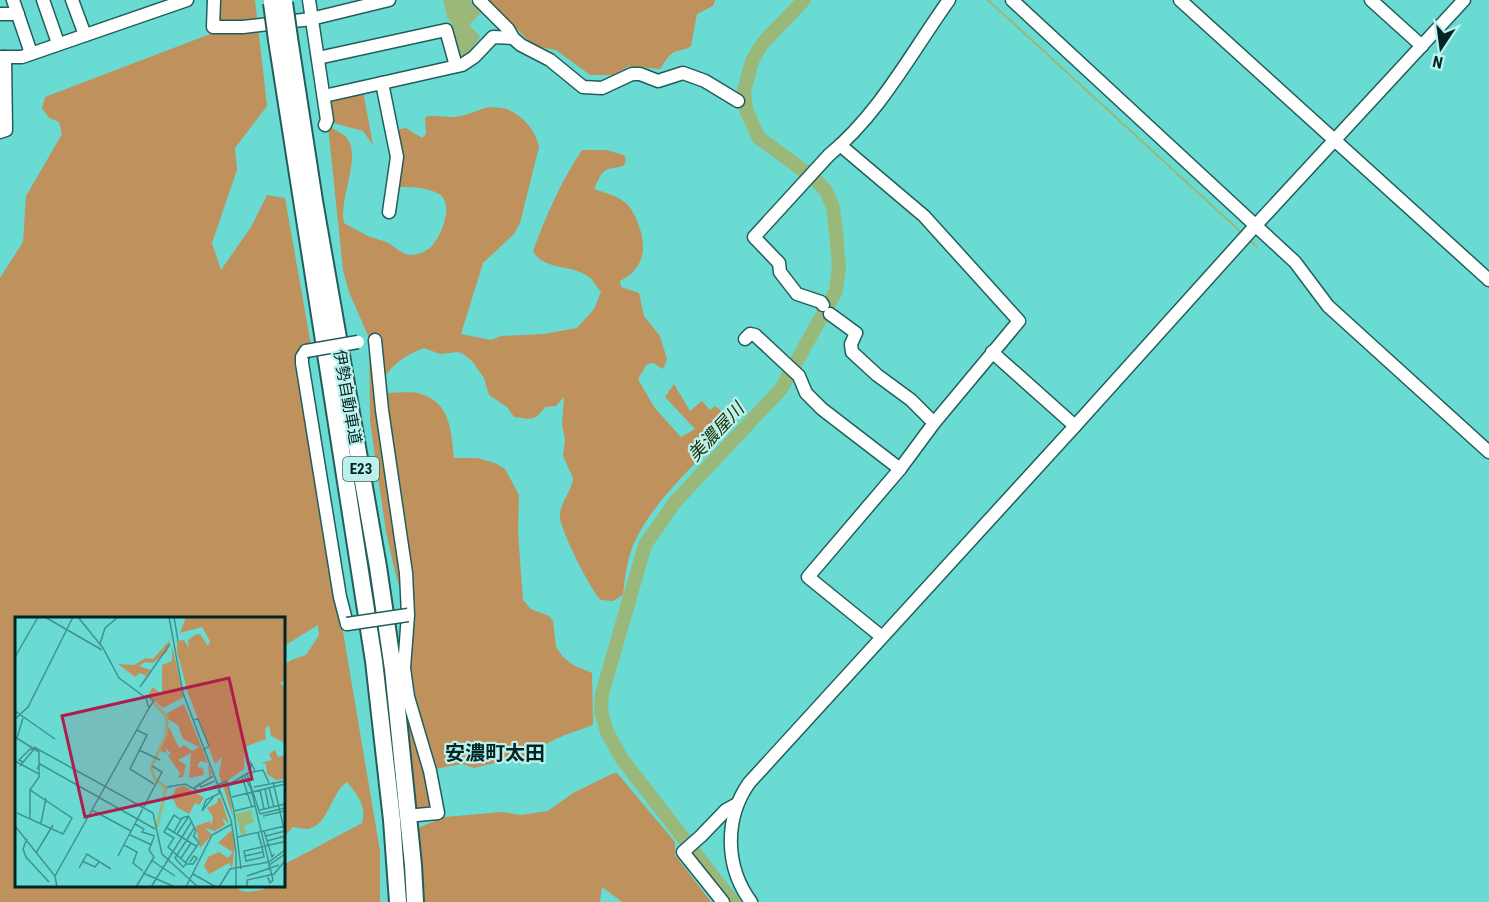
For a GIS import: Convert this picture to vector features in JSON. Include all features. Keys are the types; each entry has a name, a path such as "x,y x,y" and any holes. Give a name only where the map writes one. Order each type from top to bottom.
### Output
{"highway":[{"name":"伊勢自動車道","path":"278,2 374,661 390,798 398,902"},
{"name":"伊勢自動車道","path":"283,39 314,201 383,601 393,669 415,902"}],"street":[{"path":"13,0 31,52"},
{"path":"43,0 58,44"},
{"path":"72,0 85,35"},
{"path":"0,132 6,130 2,57 22,57 187,0"},
{"path":"214,0 213,27 243,27 311,19 389,0"},
{"path":"309,0 324,96 327,120 325,125"},
{"path":"479,0 521,45 550,60 586,88 602,88 632,74 640,74 658,81 683,73 705,81 738,101"},
{"path":"934,423 911,400 878,375 852,351 851,344 856,333 826,309 821,302 797,294 780,272 779,263 753,237 883,98 949,0"},
{"path":"1012,0 1295,262 1328,306 1489,452"},
{"path":"1180,0 1489,280"},
{"path":"1371,0 1422,46"},
{"path":"751,902 742,891 733,870 731,843 732,823 737,804 749,783 1076,426 1256,225 1464,0"},
{"path":"0,14 18,14"},
{"path":"318,58 446,30 456,66"},
{"path":"324,96 456,66 474,57 493,37 513,38"},
{"path":"382,83 397,157 389,212"},
{"path":"840,145 924,216 1020,321 934,423 900,469 808,577 882,637"},
{"path":"745,339 750,334 755,335 800,376 806,393 822,409 900,469"},
{"path":"375,340 382,410 406,573 408,615 404,668 408,697 430,771 438,813 417,815"},
{"path":"358,342 306,351 302,357 340,597 346,624 408,615"},
{"path":"992,352 1076,426"},
{"path":"723,902 683,852 726,810 737,804"}],"shaded area":[{"path":"218,0 255,0 267,106 235,148 237,170 212,243 221,270 251,227 267,195 285,198 311,345 297,359 380,851 380,902 0,902 0,278 23,242 26,196 62,134 59,122 49,118 42,108 45,97 218,31"},
{"path":"443,0 469,0 482,12 469,25 480,36 469,52 461,57 459,56 451,21 448,20"},
{"path":"488,0 715,1 713,6 697,14 691,46 672,54 660,69 629,66 613,75 590,75 556,50 534,46"},
{"path":"363,91 373,145 363,131 330,122 328,103 332,98"},
{"path":"490,107 507,109 520,116 532,130 539,147 520,223 514,234 483,263 461,334 491,340 501,336 544,334 577,328 594,309 601,292 591,278 575,270 544,262 533,251 554,199 582,150 606,150 624,155 626,160 624,165 604,171 594,189 616,197 628,205 636,217 641,234 642,258 634,271 620,281 621,287 639,293 644,316 660,336 667,359 663,369 653,363 647,364 638,379 654,407 681,437 695,429 665,397 674,384 690,411 702,401 710,410 715,406 737,423 681,478 643,525 630,554 623,595 613,601 601,600 577,560 561,524 561,507 573,478 563,456 564,397 556,406 545,407 535,417 528,419 514,417 507,407 489,395 484,378 472,361 458,352 440,354 424,348 405,357 390,370 383,381 387,393 421,394 431,398 444,411 450,429 454,458 477,458 495,463 505,469 519,495 518,532 523,600 531,609 549,616 553,621 556,647 563,657 573,665 592,673 593,725 539,747 526,764 507,760 474,768 462,764 434,769 433,807 416,809 402,702 412,619 397,580 386,532 370,421 369,338 349,292 343,270 328,126 345,136 352,154 344,201 344,223 404,253 413,255 421,253 435,242 445,220 446,205 439,194 429,190 398,187 396,134 400,129 406,128 422,138 426,134 425,117 459,116"},
{"path":"617,773 675,842 675,855 711,902 622,902 602,887 600,902 422,902 418,828 445,817 502,812 521,815 548,811 573,793"}],"waterway":[{"name":"美濃屋川","path":"733,902 622,759 607,732 601,711 602,694 645,545 675,502 781,389 836,291 839,266 836,233 833,207 826,191 815,179 759,138 746,110 744,91 752,61 762,44 804,0"},
{"path":"988,0 1242,233"},
{"path":"1249,239 1257,247"}],"district":[{"name":"安濃町太田","path":"495,753"}]}
